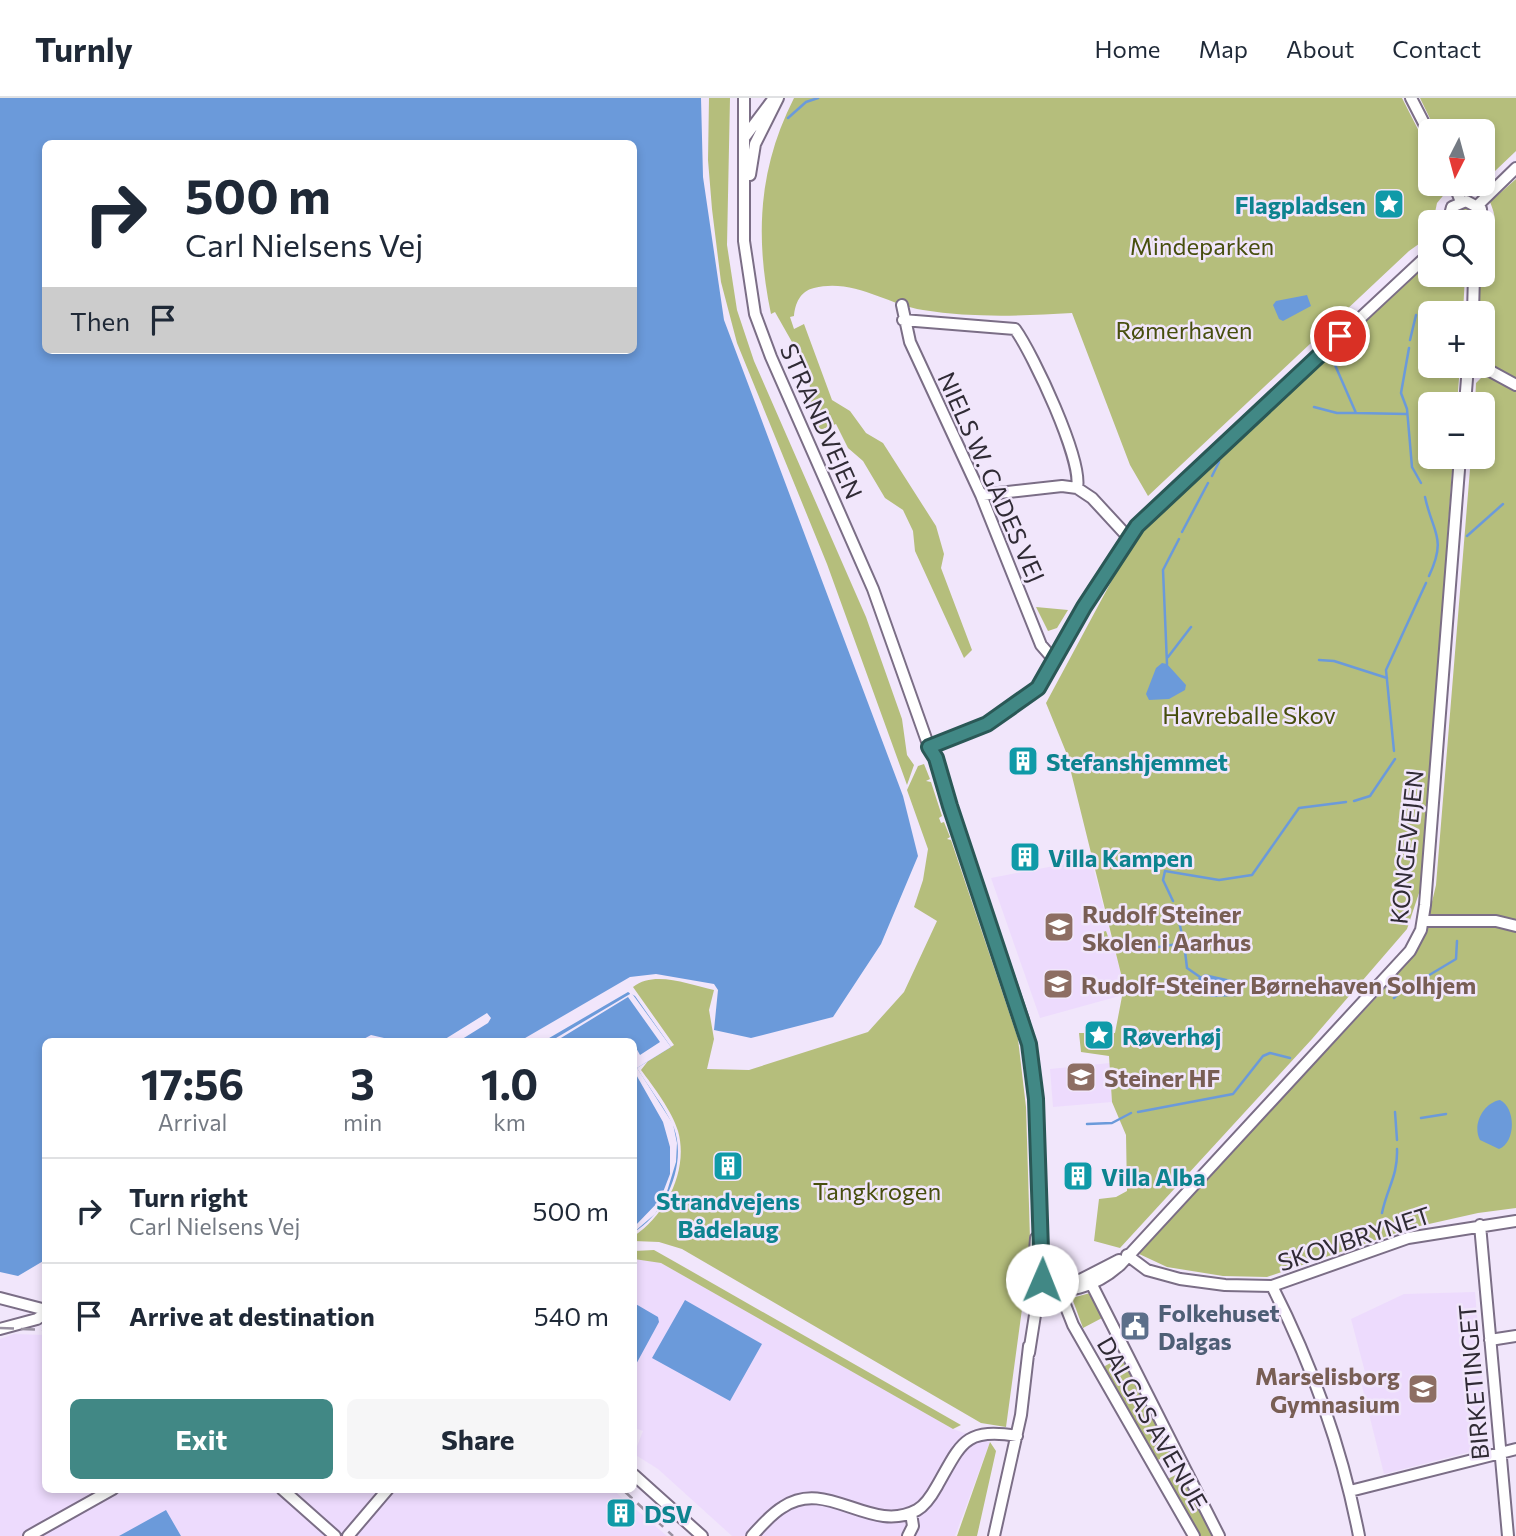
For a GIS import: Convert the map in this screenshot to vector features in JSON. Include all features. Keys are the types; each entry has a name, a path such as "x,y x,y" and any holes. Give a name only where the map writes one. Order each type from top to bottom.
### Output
{"street":[{"name":"STRANDVEJEN","path":"744,98 743,222 750,290 762,337 873,589 929,747 936,758 1025,1026 1036,1090 1040,1207 1037,1285 1017,1436 994,1536"},
{"path":"744,138 776,98"},
{"path":"743,222 752,154 776,98"},
{"path":"1411,98 1422,119"},
{"path":"1478,206 1516,168"},
{"path":"1459,196 1461,202"},
{"path":"1461,202 1478,206 1480,210"},
{"path":"1451,210 1461,202"},
{"path":"929,747 987,724 1013,709 1038,688 1128,537 1198,466 1418,264"},
{"name":"NIELS W. GADES VEJ","path":"902,305 902,320 909,342 981,495 1041,645 1054,660"},
{"path":"902,320 1015,329 1056,411 1077,465 1077,488"},
{"path":"1495,374 1516,385"},
{"name":"KONGEVEJEN","path":"1092,1285 1108,1275 1410,951 1423,922 1459,469"},
{"path":"981,495 1062,486 1077,488 1092,498 1128,537"},
{"path":"1423,922 1496,921 1516,926"},
{"name":"SKOVBRYNET","path":"1127,1255 1147,1270 1180,1279 1225,1285 1272,1286 1408,1238 1480,1224 1516,1221"},
{"name":"BIRKETINGET","path":"1480,1224 1508,1536"},
{"path":"1037,1285 1080,1280 1127,1255"},
{"path":"1080,1280 1092,1285"},
{"path":"1037,1285 1060,1292 1092,1285"},
{"name":"DALGAS AVENUE","path":"1092,1285 1219,1536"},
{"path":"1272,1286 1325,1403 1350,1491 1359,1536"},
{"name":"DALGAS AVENUE","path":"1060,1292 1073,1325 1194,1536"},
{"path":"0,1298 42,1310"},
{"path":"0,1329 37,1319 42,1315"},
{"path":"1490,1340 1516,1336"},
{"path":"752,1536 783,1506 808,1498 825,1499 877,1516 911,1513 926,1502 958,1448 970,1437 986,1432 1017,1436"},
{"path":"1350,1491 1516,1450"},
{"path":"637,1478 702,1536"},
{"path":"29,1536 106,1493"},
{"path":"287,1493 335,1536"},
{"path":"348,1536 385,1493"},
{"path":"908,1536 913,1526 911,1513"}],"shaded area":[{"name":"Rudolf Steiner Skolen i Aarhus","path":"1091,859 1124,986 1123,995 1040,1018 991,878"},
{"name":"Steiner HF","path":"1110,1063 1112,1102 1053,1107 1050,1069"},
{"path":"637,1259 661,1263 953,1429 990,1442 955,1536 732,1536 658,1469 637,1456 637,1446 643,1431 637,1429"},
{"name":"Marselisborg Gymnasium","path":"1475,1292 1488,1444 1485,1448 1384,1474 1360,1378 1366,1376 1351,1319 1404,1294"},
{"path":"14,1334 42,1335 42,1493 617,1493 667,1536 181,1536 166,1510 119,1536 0,1536 0,1339"}],"green space":[{"path":"709,98 730,98 727,245 737,310 754,361 866,617 902,719 907,755 914,765 907,785 827,564 737,343 721,282 712,209 708,160"},
{"name":"Mindeparken","path":"794,98 1402,98 1418,129 1418,196 1443,196 1436,210 1418,210 1418,245 1148,496 1130,465 1072,313 998,316 942,313 909,307 842,286 814,288 802,295 794,316 790,317 794,329 804,324 832,400 850,411 866,433 883,443 936,526 944,554 941,568 972,650 964,658 915,551 913,531 903,510 885,498 863,461 848,448 836,424 820,430 811,409 809,372 775,312 771,314 763,258 763,204 773,151"},
{"path":"1420,98 1516,98 1516,151 1495,171 1495,119 1430,119"},
{"path":"1516,179 1516,380 1495,368 1495,301 1479,301 1480,287 1495,287 1495,210 1490,202"},
{"path":"1466,206 1473,210 1456,210"},
{"name":"Havreballe Skov","path":"1418,271 1418,287 1464,287 1464,301 1418,301 1418,378 1459,378 1458,392 1418,392 1418,469 1452,469 1423,881 1407,929 1312,1039 1120,1248 1094,1241 1099,1199 1116,1197 1127,1191 1126,1135 1112,1102 1109,1056 1081,1052 1079,1033 1115,1033 1124,986 1066,752 1046,703 1133,541 1183,487"},
{"path":"1481,378 1493,378 1516,390 1516,1208 1478,1213 1411,1228 1267,1277 1223,1276 1167,1267 1137,1253 1390,983 1423,940 1436,885 1470,469 1495,469 1495,392 1476,392 1476,383"},
{"path":"1036,607 1068,610 1057,628 1048,631"},
{"name":"Tangkrogen","path":"924,764 930,779 926,781 931,782 942,816 939,818 941,823 944,822 950,837 947,839 951,840 1018,1039 1026,1107 1030,1239 1029,1254 1025,1255 1024,1271 1027,1272 1006,1427 981,1423 682,1249 659,1242 637,1241 637,1234 656,1216 672,1190 681,1146 671,1115 641,1070 648,1061 674,1045 633,987 642,982 662,979 714,990 709,1010 714,1039 707,1069 749,1070 868,1032 904,992 937,921 914,907 923,880 928,849 907,790 918,766"},
{"path":"1106,931 1112,948 1101,952 1096,934"},
{"path":"654,1250 961,1425 953,1429 661,1263 637,1259 637,1251"},
{"path":"1090,1293 1102,1318 1083,1328 1072,1298"},
{"path":"1125,1357 1173,1452 1156,1461 1105,1372 1105,1366"},
{"path":"990,1442 996,1451 977,1536 957,1536"},
{"path":"1183,1471 1214,1536 1197,1536 1166,1480"}],"water":[{"path":"0,98 701,98 703,177 724,320 903,796 918,856 881,944 833,1017 751,1038 714,1030 718,990 714,984 656,974 630,977 525,1038 464,1038 488,1023 491,1018 487,1013 447,1038 384,1038 371,1035 366,1038 42,1038 42,1262 18,1276 0,1272"},
{"path":"1307,295 1311,306 1283,321 1279,319 1273,305 1276,301"},
{"path":"1162,663 1167,664 1186,685 1185,690 1169,699 1149,700 1146,694 1156,668"},
{"path":"1205,974 1239,984 1238,996 1211,997 1203,991 1198,978"},
{"path":"628,992 635,996 671,1047 637,1068 637,1038 549,1038"},
{"path":"637,1068 671,1121 678,1157 671,1186 656,1213 637,1230"},
{"path":"1500,1100 1509,1110 1512,1125 1509,1140 1499,1149 1480,1140 1477,1128 1484,1110"},
{"path":"685,1300 762,1344 730,1401 652,1358"},
{"path":"637,1305 658,1317 659,1322 637,1362"},
{"path":"166,1510 181,1536 119,1536"}],"pier":[{"path":"628,988 671,1047 637,1068 637,1050 640,1055 660,1042 628,997 561,1038 556,1038 630,994"},
{"path":"637,1068 673,1124 677,1143 676,1162 665,1198 655,1214 637,1229 637,1224 660,1200 670,1174 670,1147 663,1122 637,1076"}],"waterway":[{"path":"788,118 806,102 818,98"},
{"path":"1410,340 1416,315"},
{"path":"1409,348 1401,393 1407,409 1412,467 1421,483"},
{"path":"1335,365 1356,413 1406,414"},
{"path":"1314,407 1337,413 1355,413"},
{"path":"1212,476 1219,462"},
{"path":"1182,532 1208,483"},
{"path":"1425,497 1438,544 1429,576"},
{"path":"1467,536 1503,504"},
{"path":"1167,664 1163,570 1179,539"},
{"path":"1394,751 1386,670 1426,583"},
{"path":"1168,657 1191,627"},
{"path":"1319,660 1334,661 1387,678"},
{"path":"1354,801 1370,796 1395,759"},
{"path":"1173,901 1163,880 1165,871 1219,880 1252,875 1299,808 1346,802"},
{"path":"1146,949 1184,943 1177,913"},
{"path":"1426,977 1456,959 1457,941"},
{"path":"1184,943 1187,968 1200,977"},
{"path":"1394,998 1408,984"},
{"path":"1138,1112 1233,1094 1263,1056 1270,1053 1290,1058"},
{"path":"1395,1112 1397,1140"},
{"path":"1087,1124 1112,1123 1131,1113"},
{"path":"1421,1118 1446,1114"},
{"path":"1382,1213 1394,1175 1397,1149"}],"railway":[{"path":"0,1328 42,1330"},
{"path":"626,1493 673,1536"}],"place":[{"name":"Flagpladsen","path":"1389,204"},
{"name":"Stefanshjemmet","path":"1023,761"},
{"name":"Villa Kampen","path":"1025,857"},
{"name":"Rudolf Steiner Skolen i Aarhus","path":"1059,927"},
{"name":"Rudolf-Steiner Børnehaven Solhjem","path":"1058,984"},
{"name":"Røverhøj","path":"1099,1035"},
{"name":"Steiner HF","path":"1081,1077"},
{"name":"Strandvejens Bådelaug","path":"728,1166"},
{"name":"Villa Alba","path":"1078,1176"},
{"name":"Folkehuset Dalgas","path":"1135,1326"},
{"name":"Marselisborg Gymnasium","path":"1423,1389"},
{"name":"DSV","path":"621,1513"}],"route":[{"path":"1042,1280 1036,1099 1029,1044 944,781 929,747 987,724 1013,709 1038,688 1084,607 1137,526 1198,466 1340,336"}],"park label":[{"name":"Rømerhaven","path":"1184,329"}]}
